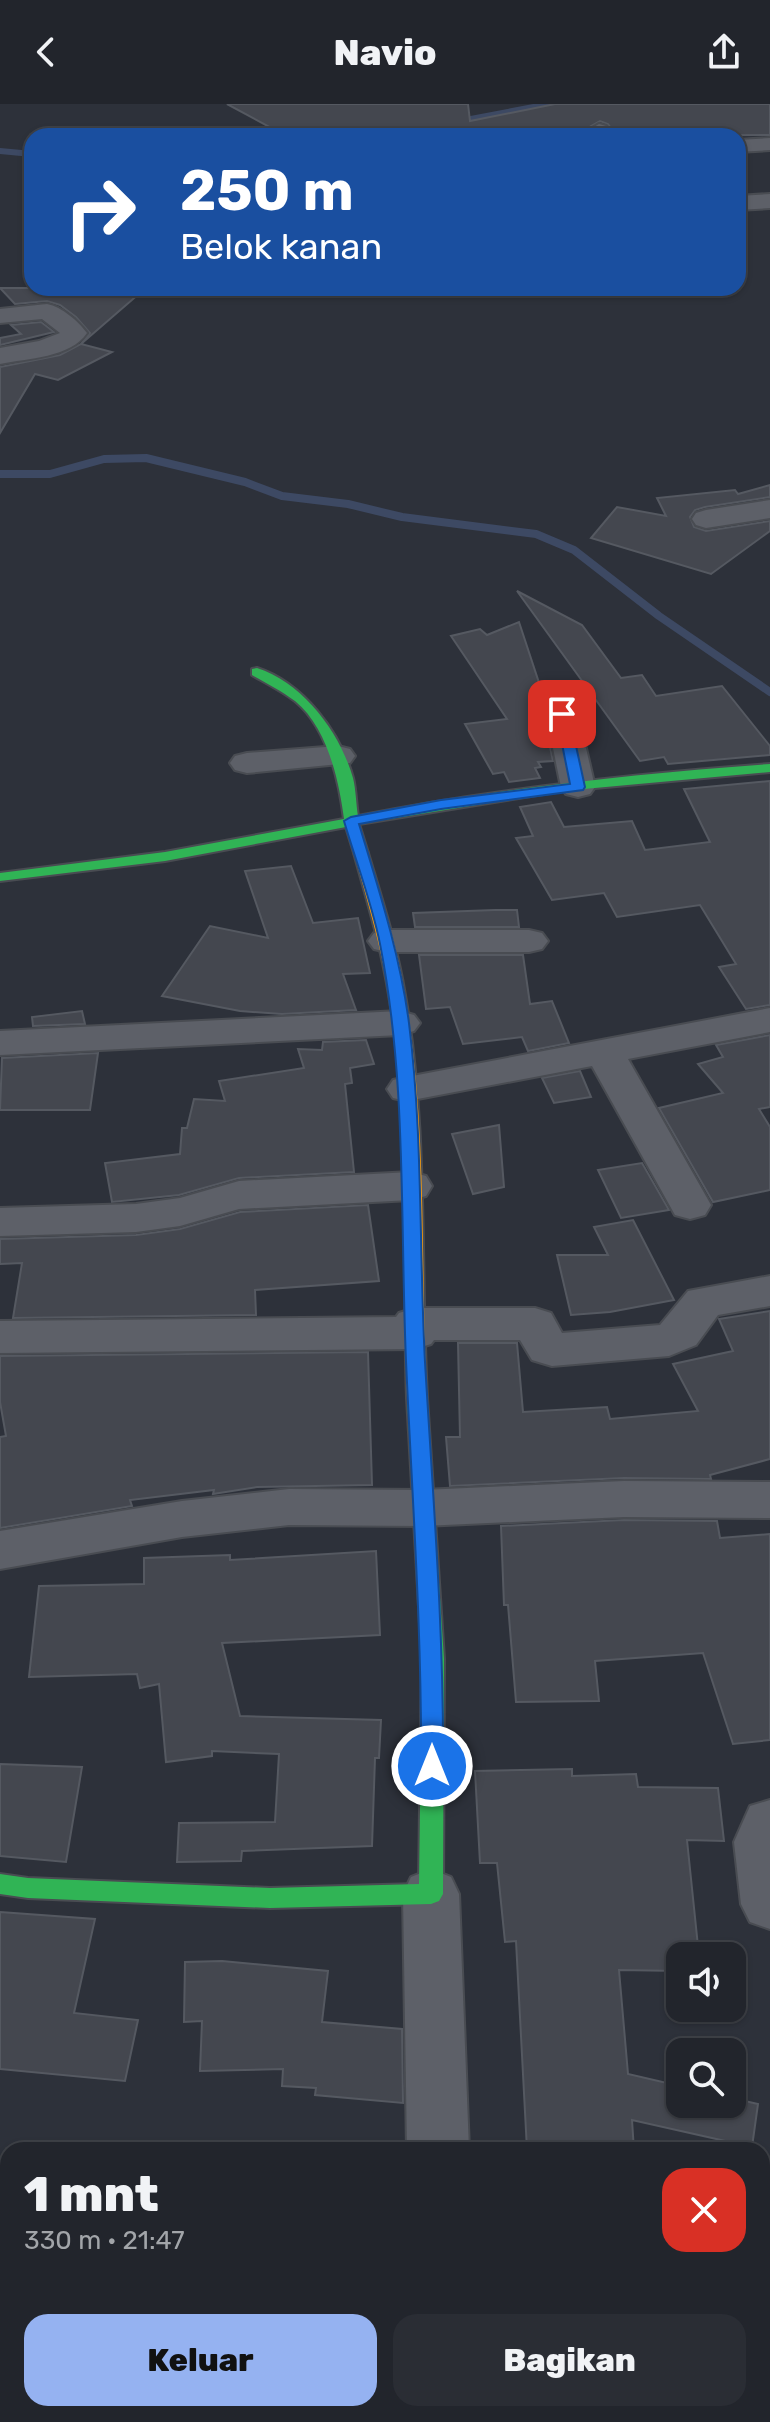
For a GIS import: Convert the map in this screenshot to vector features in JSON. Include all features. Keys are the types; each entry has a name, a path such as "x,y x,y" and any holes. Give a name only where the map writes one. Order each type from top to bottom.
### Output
{"street":[{"path":"746,146 770,144"},
{"path":"746,202 770,201"},
{"path":"0,316 47,311 75,333 59,343 0,356"},
{"path":"706,519 770,509"},
{"path":"257,672 301,699 338,756 346,778 351,821 387,941 400,1023 407,1089 423,1508 433,1659 431,1894 438,2142"},
{"path":"562,714 578,787"},
{"path":"247,763 338,756"},
{"path":"0,877 76,873 141,864 441,805 578,787 768,771"},
{"path":"387,941 529,941"},
{"path":"407,1089 770,1020"},
{"path":"0,1043 400,1023"},
{"path":"603,1050 690,1205"},
{"path":"0,1222 155,1215 182,1212 215,1199 239,1195 411,1186"},
{"path":"0,1337 535,1324 548,1349 552,1350 675,1338 704,1302 770,1291"},
{"path":"0,1550 182,1519 289,1507 423,1508 624,1499 770,1500"},
{"path":"770,1823 762,1842 770,1904"},
{"path":"0,1884 28,1888 270,1898 431,1894"}],"building":[{"path":"227,104 468,104 470,121 555,104 770,104 770,135 746,135 746,128 611,128 600,121 588,128 271,128"},
{"path":"0,288 24,288 24,296 137,296 81,344 90,333 60,305 47,301 15,304"},
{"path":"41,322 54,332 0,345 0,338 21,334 11,325"},
{"path":"81,344 112,352 58,380 35,374 0,433 0,367 60,355"},
{"path":"770,485 770,497 705,507 695,510 690,517 694,527 706,531 770,521 770,531 711,574 591,538 617,507 666,516 657,498 735,490 738,494"},
{"path":"517,591 582,625 621,678 642,675 656,696 722,686 770,746 770,755 668,764 664,757 640,761"},
{"path":"519,622 547,707 543,715 553,761 538,762 541,767 535,768 540,778 509,782 504,772 493,774 465,724 507,719 451,636 480,629 487,635"},
{"path":"770,781 770,1005 746,1009 719,967 736,964 700,905 617,917 604,893 552,900 516,838 533,836 520,807 551,802 564,827 632,821 645,850 710,842 684,789"},
{"path":"291,866 313,923 358,918 370,973 343,974 356,1010 282,1014 240,1011 162,996 210,926 268,938 245,871"},
{"path":"517,910 519,927 415,927 413,913"},
{"path":"419,955 523,955 530,1004 552,1001 569,1043 528,1051 522,1037 463,1044 450,1007 426,1009"},
{"path":"82,1011 85,1024 33,1026 32,1017"},
{"path":"770,1035 770,1107 759,1109 770,1127 770,1190 713,1202 659,1108 723,1093 698,1064 723,1057 716,1045"},
{"path":"366,1040 374,1064 350,1068 352,1083 345,1084 354,1172 239,1178 179,1195 112,1202 105,1163 180,1154 182,1128 187,1128 194,1099 225,1101 219,1081 304,1068 298,1049 322,1050 323,1042"},
{"path":"98,1053 90,1110 0,1110 2,1058"},
{"path":"580,1071 591,1097 554,1103 542,1078"},
{"path":"499,1125 504,1187 473,1194 452,1134"},
{"path":"642,1163 669,1210 621,1218 598,1170"},
{"path":"368,1205 379,1281 255,1290 256,1315 13,1318 22,1263 0,1264 0,1239 136,1235 180,1229 240,1212"},
{"path":"633,1220 674,1300 610,1312 571,1315 557,1255 608,1255 594,1227"},
{"path":"770,1311 770,1459 710,1475 711,1479 624,1478 450,1486 446,1437 460,1437 458,1343 517,1343 523,1412 607,1407 610,1419 698,1411 673,1364 733,1351 719,1319"},
{"path":"368,1352 372,1485 257,1487 213,1494 214,1490 130,1500 132,1506 0,1528 0,1437 6,1436 0,1402 0,1356"},
{"path":"624,1520 717,1521 720,1538 770,1534 770,1740 733,1744 703,1653 595,1661 599,1701 516,1702 508,1605 504,1605 501,1526"},
{"path":"376,1551 380,1635 222,1643 240,1716 381,1720 379,1758 375,1758 372,1846 242,1851 241,1861 177,1862 179,1823 275,1822 279,1754 212,1751 212,1756 166,1762 159,1684 140,1688 137,1674 29,1677 39,1586 144,1584 144,1558 230,1555 230,1560"},
{"path":"0,1764 82,1767 66,1862 0,1856"},
{"path":"572,1769 572,1776 636,1774 638,1787 718,1788 724,1841 687,1840 698,1942 666,1942 666,1971 619,1970 628,2074 666,2083 666,2118 746,2118 746,2101 758,2104 753,2142 730,2142 632,2120 633,2142 527,2142 516,1941 505,1942 497,1863 480,1863 475,1771"},
{"path":"0,1912 95,1919 74,2013 138,2020 125,2081 0,2069"},
{"path":"222,1961 328,1971 322,2022 402,2029 403,2103 315,2095 316,2088 282,2086 283,2069 200,2071 202,2021 184,2022 185,1962"}],"waterway":[{"path":"455,122 549,104"},
{"path":"0,151 24,153"},
{"path":"0,474 50,474 104,459 146,458 245,482 282,496 348,504 402,517 536,534 574,550 659,616 770,692"}],"traffic: fast":[{"path":"257,672 301,699 327,735 346,778 351,821 361,853"},
{"path":"0,877 165,857 521,792 770,768"},
{"path":"0,1884 28,1888 270,1898 431,1894 433,1659 417,1398"}],"traffic: slow":[{"path":"361,853 387,941 405,1054 417,1398"}],"route":[{"path":"432,1766 433,1659 415,1359 407,1089 387,941 351,821 441,805 578,787 562,714"}]}
